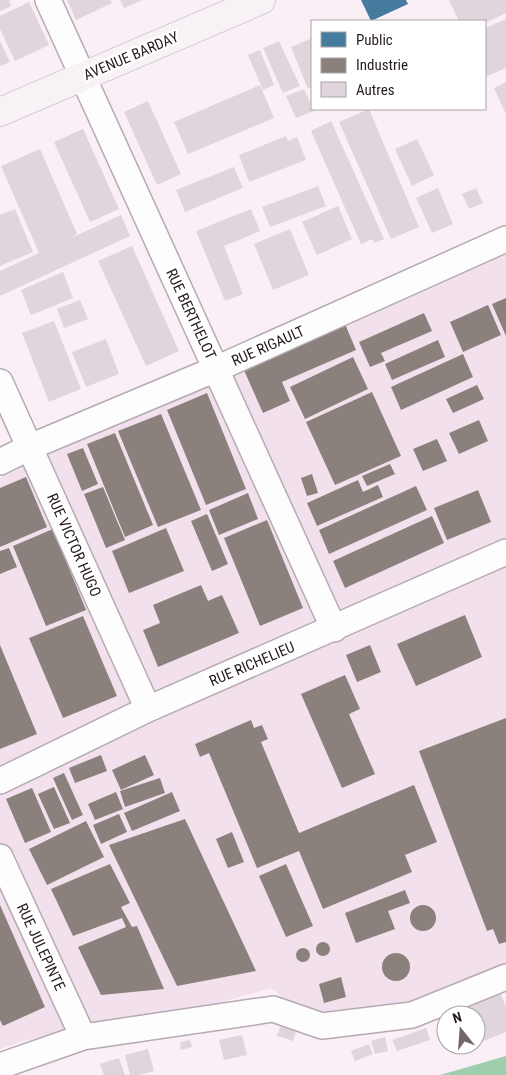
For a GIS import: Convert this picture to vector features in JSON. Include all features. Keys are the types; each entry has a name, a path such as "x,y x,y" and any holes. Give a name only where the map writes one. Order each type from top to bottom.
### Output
{"main road":[{"name":"AVENUE BARDAY","path":"0,112 261,0"}],"street":[{"name":"RUE BERTHELOT","path":"48,0 334,628"},
{"name":"RUE RIGAULT","path":"0,462 30,447 216,369 506,239"},
{"name":"RUE VICTOR HUGO","path":"0,382 148,709"},
{"name":"RUE RICHELIEU","path":"0,781 148,709 506,552"},
{"name":"RUE JULEPINTE","path":"0,857 83,1037"},
{"path":"0,1066 83,1037 274,1009 322,1026 412,1015 506,977"}],"shaded area":[{"path":"506,249 506,971 446,995 308,1018 271,988 181,1014 26,1040 0,1049 0,477"},
{"path":"506,1056 506,1075 440,1075"}],"building: Public":[{"path":"361,0 406,0 408,4 373,20 371,20"}],"building: Industrie":[{"path":"506,298 506,336 492,304"},
{"path":"488,305 501,335 463,352 450,322"},
{"path":"424,313 432,331 381,353 385,361 370,367 359,342"},
{"path":"345,324 356,350 282,382 290,401 263,413 243,368"},
{"path":"438,340 445,357 392,380 385,364"},
{"path":"463,354 473,377 401,410 391,387"},
{"path":"353,357 368,389 305,419 290,387"},
{"path":"477,385 484,399 453,413 446,399"},
{"path":"372,392 401,456 335,485 306,422"},
{"path":"207,393 246,489 206,505 167,410"},
{"path":"161,414 201,510 158,527 118,431"},
{"path":"479,420 488,441 459,454 449,433"},
{"path":"115,433 153,525 125,537 87,444"},
{"path":"437,439 447,461 423,471 413,449"},
{"path":"83,448 98,484 82,491 67,454"},
{"path":"390,464 395,474 367,486 362,476"},
{"path":"312,474 318,493 307,496 301,478"},
{"path":"26,477 47,527 0,547 0,488"},
{"path":"358,480 363,492 378,485 383,497 317,526 307,503"},
{"path":"416,486 427,510 329,554 319,530"},
{"path":"103,487 125,540 106,548 84,494"},
{"path":"478,490 491,522 447,540 434,508"},
{"path":"248,493 258,519 219,535 209,510"},
{"path":"207,514 228,564 212,571 191,521"},
{"path":"432,516 444,543 345,588 333,561"},
{"path":"267,520 303,608 260,626 224,538"},
{"path":"166,528 184,571 129,593 112,551"},
{"path":"53,529 86,610 46,626 13,546"},
{"path":"9,548 17,567 0,574 0,551"},
{"path":"201,585 208,601 222,595 239,633 158,667 143,630 160,623 153,605"},
{"path":"465,615 482,657 416,686 397,644"},
{"path":"83,616 117,696 63,718 29,638"},
{"path":"0,645 37,734 0,749"},
{"path":"370,645 381,672 357,682 346,655"},
{"path":"345,675 360,709 349,714 375,774 342,788 301,694"},
{"path":"506,718 506,942 499,944 493,929 487,931 419,751"},
{"path":"251,720 254,728 262,725 268,739 261,742 299,833 414,785 437,842 405,855 412,872 323,909 299,851 257,868 209,753 200,757 195,744"},
{"path":"101,755 107,771 75,783 69,768"},
{"path":"145,755 154,775 121,790 112,770"},
{"path":"64,773 83,815 72,820 53,778"},
{"path":"160,778 165,793 125,807 120,791"},
{"path":"54,787 70,823 54,829 38,794"},
{"path":"32,788 51,832 25,843 6,799"},
{"path":"116,792 123,809 95,820 88,804"},
{"path":"172,792 180,811 132,831 124,813"},
{"path":"119,814 127,832 101,844 93,825"},
{"path":"185,819 256,971 177,986 109,845"},
{"path":"86,821 104,857 47,885 29,849"},
{"path":"232,832 244,862 228,868 216,839"},
{"path":"110,864 130,903 121,907 132,927 137,926 164,989 101,995 78,947 126,927 122,918 73,936 51,889"},
{"path":"286,864 313,926 286,937 259,876"},
{"path":"405,890 410,903 388,911 395,929 356,943 345,913"},
{"path":"0,905 45,1007 3,1026 0,1020"},
{"path":"423,905 432,909 436,918 432,927 423,931 414,927 410,918 414,909"},
{"path":"320,942 326,942 330,949 326,956 320,956 316,952 316,946"},
{"path":"300,948 306,948 310,955 306,962 300,962 296,958 296,952"},
{"path":"396,953 406,957 410,967 406,977 396,981 386,977 382,967 386,957"},
{"path":"341,977 346,997 324,1003 319,984"}],"building: Autres":[{"path":"0,0 9,0 11,6 0,11"},
{"path":"67,0 110,0 112,3 76,20"},
{"path":"120,0 142,0 124,8"},
{"path":"449,0 506,0 506,13 486,23 486,20 459,20"},
{"path":"29,2 49,45 15,61 0,29 0,16"},
{"path":"506,19 506,68 486,77 486,28"},
{"path":"311,38 311,88 308,89 291,47"},
{"path":"0,41 10,62 0,66"},
{"path":"279,41 300,86 283,93 263,48"},
{"path":"260,50 274,85 263,90 248,55"},
{"path":"506,82 506,114 494,88"},
{"path":"260,85 274,118 188,154 174,122"},
{"path":"304,89 311,104 311,110 314,111 296,118 286,96"},
{"path":"148,101 181,174 157,185 124,112"},
{"path":"369,110 419,227 391,239 339,122"},
{"path":"331,121 384,239 374,243 372,239 361,244 311,131"},
{"path":"83,129 119,209 90,222 54,142"},
{"path":"286,136 288,141 297,137 306,160 249,182 239,155"},
{"path":"417,139 434,175 412,186 395,149"},
{"path":"40,149 77,234 71,238 121,215 130,236 0,296 0,271 39,253 1,166"},
{"path":"234,167 243,188 185,212 176,190"},
{"path":"318,186 326,206 270,227 262,207"},
{"path":"438,188 453,224 432,233 416,198"},
{"path":"476,188 483,203 469,209 462,194"},
{"path":"338,206 352,239 317,255 302,222"},
{"path":"15,209 33,252 0,266 0,215"},
{"path":"251,209 260,231 224,246 243,294 225,301 196,231"},
{"path":"290,229 309,275 273,290 254,244"},
{"path":"132,246 179,351 146,366 98,261"},
{"path":"63,272 73,298 31,315 21,290"},
{"path":"80,300 88,319 64,328 57,309"},
{"path":"54,321 81,389 49,402 22,333"},
{"path":"106,339 119,374 86,387 72,352"},
{"path":"499,990 506,1007 506,1032 486,1040 486,1005 462,1005"},
{"path":"280,1027 296,1031 293,1041 277,1036"},
{"path":"426,1028 430,1040 397,1051 392,1040"},
{"path":"242,1035 247,1055 224,1060 219,1040"},
{"path":"385,1037 388,1051 375,1054 371,1041"},
{"path":"190,1040 192,1047 181,1050 180,1042"},
{"path":"369,1044 373,1054 355,1061 351,1051"},
{"path":"148,1049 154,1071 140,1075 130,1075 125,1055"},
{"path":"119,1058 125,1075 104,1075 100,1064"}]}
